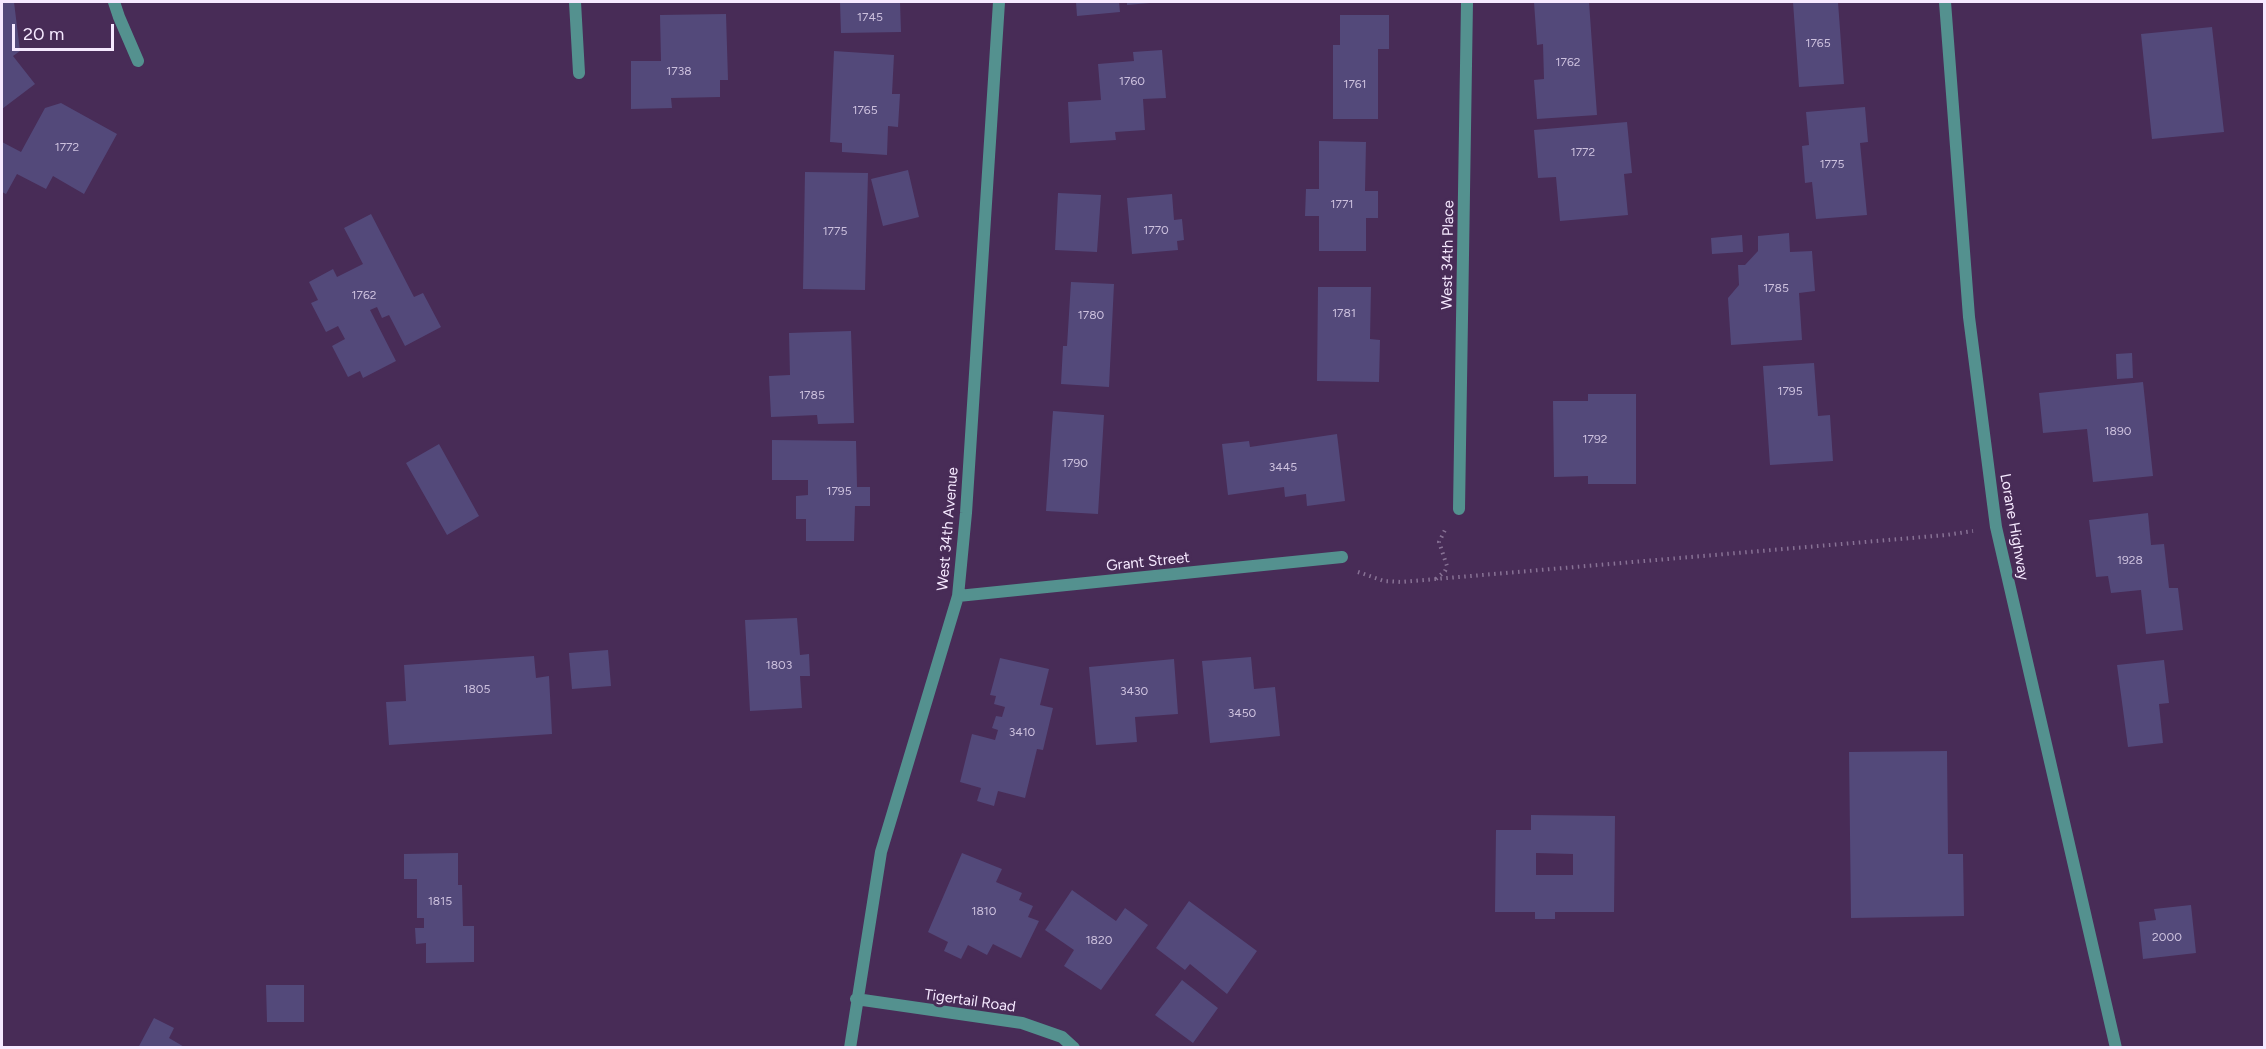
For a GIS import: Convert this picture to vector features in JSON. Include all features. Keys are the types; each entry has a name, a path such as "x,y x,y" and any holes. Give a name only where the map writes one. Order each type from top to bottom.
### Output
{"street":[{"path":"114,2 138,61"},
{"path":"574,2 579,73"},
{"name":"West 34th Avenue","path":"850,1047 880,852 958,596 966,513 999,2"},
{"name":"West 34th Place","path":"1459,509 1467,2"},
{"name":"Lorane Highway","path":"1945,2 1969,317 1996,527 2115,1047"},
{"name":"Grant Street","path":"958,596 1342,557"},
{"name":"Tigertail Road","path":"856,999 1022,1023 1062,1037 1074,1047"}],"path":[{"path":"1435,580 1447,566 1439,542 1440,538 1459,509"},
{"path":"1342,557 1359,573 1384,581 1435,580 1946,535 1996,527"}],"building":[{"path":"2,2 14,2 20,51 13,56 35,84 2,109"},
{"path":"840,2 900,2 901,32 841,33"},
{"path":"1076,2 1119,2 1120,12 1077,16"},
{"path":"1127,2 1150,2 1150,3 1127,5"},
{"path":"1534,2 1589,2 1597,115 1537,119 1534,80 1544,79 1543,44 1537,45"},
{"path":"1793,2 1838,2 1844,84 1799,87"},
{"path":"726,14 728,80 720,80 720,97 671,98 672,108 631,109 631,61 661,61 660,15"},
{"path":"1340,15 1389,15 1389,49 1378,49 1378,119 1333,119 1333,45 1340,45"},
{"path":"2212,27 2224,132 2152,139 2141,34"},
{"path":"1162,50 1166,98 1143,99 1145,130 1115,132 1116,140 1070,143 1068,102 1101,100 1098,64 1134,61 1133,52"},
{"path":"834,51 894,55 892,94 900,94 898,127 888,126 887,155 842,152 842,143 830,142"},
{"path":"61,103 117,134 84,194 53,176 46,189 17,174 6,194 2,192 2,142 21,152 45,108"},
{"path":"1865,107 1868,142 1860,143 1867,215 1816,219 1812,182 1805,183 1802,146 1809,145 1806,112"},
{"path":"1627,122 1632,173 1624,174 1628,215 1560,221 1556,177 1538,178 1534,130"},
{"path":"1319,141 1366,142 1365,191 1378,191 1378,218 1366,218 1366,251 1319,251 1319,216 1305,216 1306,189 1319,189"},
{"path":"908,170 919,217 883,226 871,179"},
{"path":"805,172 868,173 865,290 803,289"},
{"path":"1058,193 1101,195 1097,252 1055,250"},
{"path":"1172,194 1174,220 1182,219 1184,240 1177,241 1178,250 1132,254 1127,198"},
{"path":"371,214 414,297 423,293 441,327 405,346 389,315 382,318 377,307 370,310 396,361 363,378 360,371 348,377 332,346 345,339 338,326 326,332 311,303 318,300 309,282 333,269 337,277 363,264 344,228"},
{"path":"1789,233 1790,252 1812,251 1815,291 1799,293 1802,340 1731,345 1728,298 1739,285 1738,265 1745,265 1758,251 1758,236"},
{"path":"1742,235 1743,252 1712,254 1711,238"},
{"path":"1071,282 1114,284 1109,387 1061,384 1063,346 1067,346"},
{"path":"1318,287 1371,287 1370,339 1380,340 1379,382 1317,381"},
{"path":"851,331 854,423 818,424 817,415 771,417 769,376 790,375 789,333"},
{"path":"2132,353 2133,378 2117,379 2116,354"},
{"path":"1814,363 1818,416 1830,415 1833,461 1770,465 1763,366"},
{"path":"2143,382 2153,476 2093,482 2087,429 2043,433 2039,393"},
{"path":"1588,394 1636,394 1636,484 1588,484 1588,476 1554,477 1553,401 1588,401"},
{"path":"1053,411 1104,415 1098,514 1046,511"},
{"path":"1337,434 1345,501 1307,506 1306,494 1285,497 1284,487 1228,495 1222,444 1249,441 1250,447"},
{"path":"772,440 856,441 857,487 870,487 870,506 855,506 854,541 806,541 806,519 796,519 796,496 808,495 808,480 772,480"},
{"path":"439,444 479,516 447,535 406,463"},
{"path":"2148,513 2151,545 2164,544 2169,588 2178,588 2183,630 2146,634 2141,590 2111,593 2108,576 2096,577 2089,520"},
{"path":"797,618 800,655 809,654 810,676 800,676 802,708 750,711 745,620"},
{"path":"608,650 611,686 572,689 569,653"},
{"path":"534,656 536,678 549,676 552,734 389,745 386,702 406,701 404,665"},
{"path":"1251,657 1254,689 1275,687 1280,736 1210,743 1202,661"},
{"path":"1000,658 1049,669 1040,705 1053,708 1043,750 1037,749 1025,798 998,791 994,806 977,801 981,788 960,782 972,734 995,740 998,730 992,728 996,716 1002,717 1005,707 994,704 996,696 990,695"},
{"path":"1174,659 1178,714 1135,717 1137,742 1096,745 1089,667"},
{"path":"2164,660 2169,703 2159,704 2163,743 2128,747 2117,665"},
{"path":"1947,751 1948,854 1963,854 1964,916 1851,918 1849,752"},
{"path":"1531,815 1615,816 1614,912 1555,912 1555,919 1535,919 1535,912 1495,912 1496,830 1531,830","holes":["1536,853 1573,854 1573,875 1536,875"]},
{"path":"458,853 458,885 462,885 463,926 474,926 474,962 426,963 426,943 416,944 415,928 424,928 424,918 417,918 417,879 404,879 404,854"},
{"path":"962,853 1002,869 996,882 1022,893 1019,900 1033,906 1028,917 1039,921 1021,958 993,944 987,955 968,945 961,959 944,951 948,942 928,932"},
{"path":"1072,890 1116,921 1125,908 1148,925 1101,990 1064,966 1074,950 1045,930"},
{"path":"1189,901 1257,951 1227,994 1190,964 1185,970 1156,948"},
{"path":"2191,905 2196,953 2143,959 2139,922 2156,920 2154,909"},
{"path":"1182,980 1218,1008 1193,1043 1155,1015"},
{"path":"266,985 304,985 304,1022 267,1022"},
{"path":"154,1018 174,1028 169,1038 186,1048 138,1048"}]}
